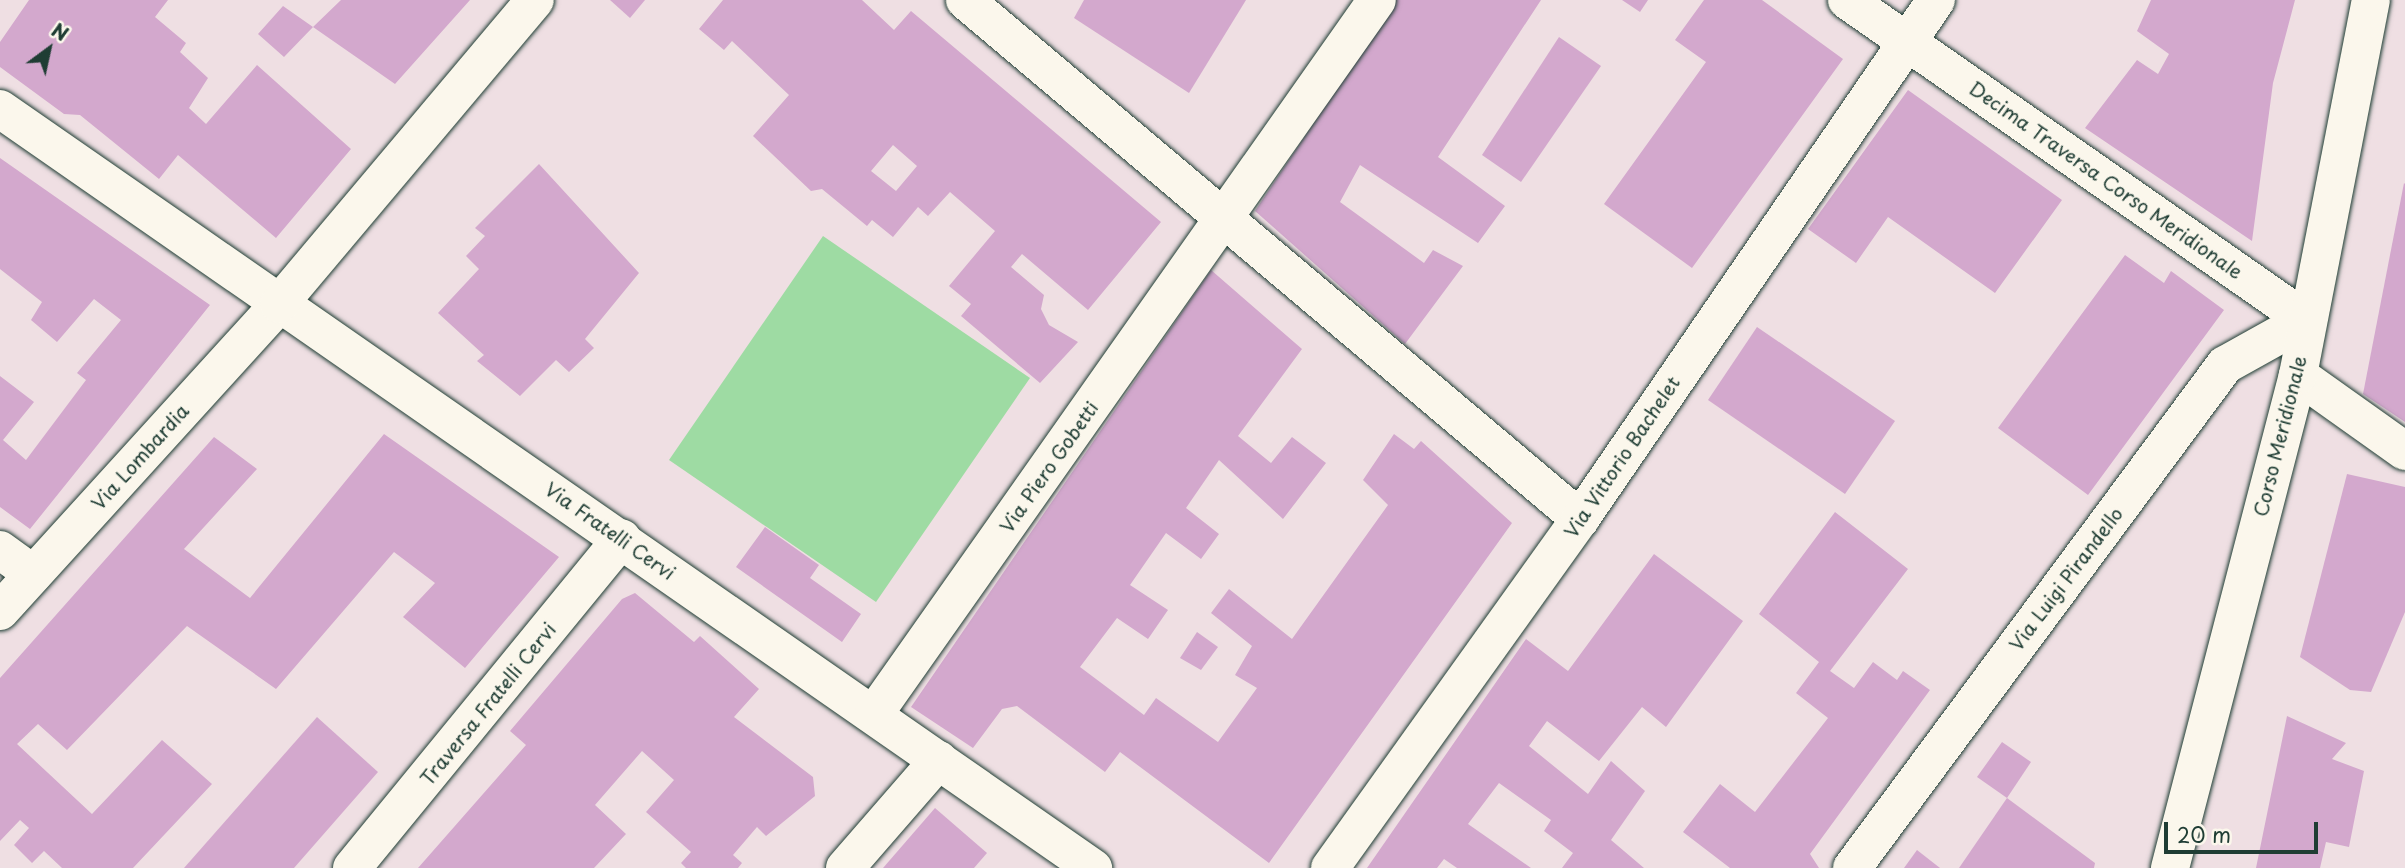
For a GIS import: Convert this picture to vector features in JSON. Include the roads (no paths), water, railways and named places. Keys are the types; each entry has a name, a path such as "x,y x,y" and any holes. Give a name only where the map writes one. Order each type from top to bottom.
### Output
{"street":[{"name":"Via Lombardia","path":"0,611 279,304 535,0"},
{"path":"965,0 1223,221 1580,519"},
{"name":"Via Piero Gobetti","path":"874,714 1377,0"},
{"path":"1847,0 1907,41"},
{"name":"Via Vittorio Bachelet","path":"1330,868 1580,519 1936,0"},
{"name":"Corso Meridionale","path":"2170,868 2298,375 2306,320 2371,0"},
{"name":"Decima Traversa Corso Meridionale","path":"1907,41 2306,320"},
{"path":"0,108 279,304"},
{"name":"Via Fratelli Cervi","path":"279,304 622,538 1093,868"},
{"name":"Via Luigi Pirandello","path":"1852,868 2225,365 2306,320"},
{"path":"2298,375 2405,451"},
{"name":"Traversa Fratelli Cervi","path":"352,868 622,538"},
{"path":"0,550 33,574"},
{"path":"845,868 939,760"}]}
